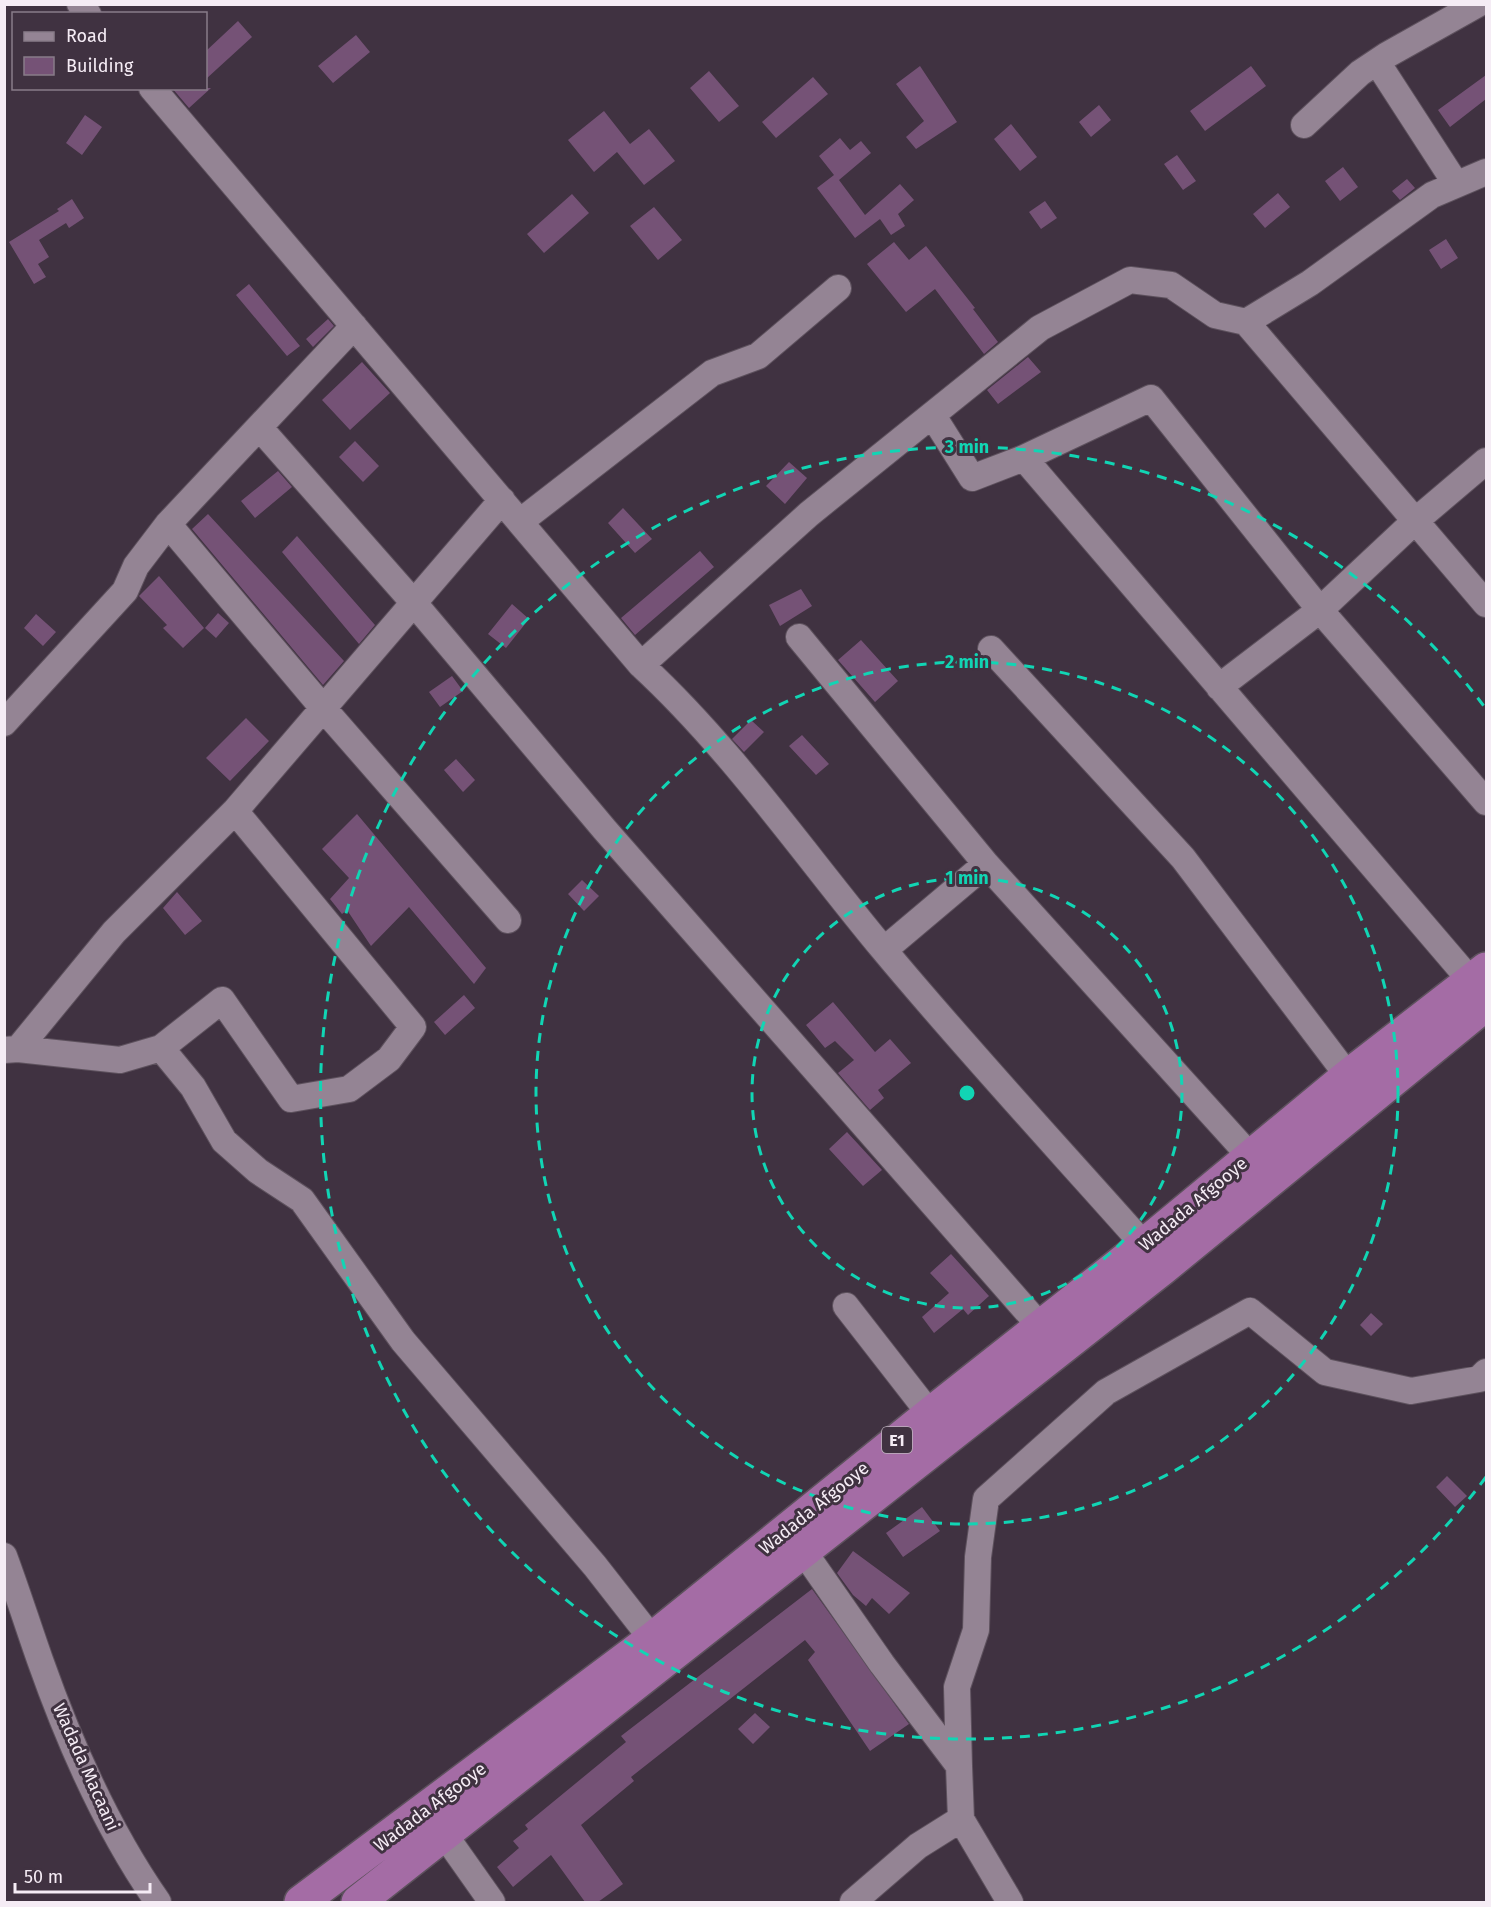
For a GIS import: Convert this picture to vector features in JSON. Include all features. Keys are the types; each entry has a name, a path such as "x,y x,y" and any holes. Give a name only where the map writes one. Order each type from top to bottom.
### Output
{"highway":[{"name":"Wadada Afgooye","path":"301,1902 652,1639 930,1414 1144,1245 1348,1076 1481,985"},
{"name":"Wadada Afgooye","path":"358,1902 1181,1254 1481,985"}],"street":[{"path":"1304,125 1360,73 1478,4"},
{"path":"1377,62 1456,184"},
{"path":"154,90 641,665 666,688 736,768 884,950 1144,1245"},
{"path":"1246,322 1310,283 1432,195 1486,172"},
{"path":"641,665 809,514 1040,328 1130,280 1171,285 1215,315 1246,322 1486,604"},
{"path":"521,521 712,373 758,356 838,288"},
{"path":"4,723 125,591 136,566 168,524 354,326"},
{"path":"933,416 972,478 1024,458 1151,398 1320,610 1486,802"},
{"path":"259,427 414,603 605,830 1040,1326"},
{"path":"1024,458 1219,687 1481,985"},
{"path":"1219,687 1320,610 1414,522 1486,461"},
{"path":"11,1049 114,932 235,811 502,500"},
{"path":"168,524 323,708 508,920"},
{"path":"799,637 986,864 1250,1156"},
{"path":"991,649 1183,858 1348,1076"},
{"path":"11,1049 120,1060 161,1048 222,1000 291,1099 349,1089 388,1059 413,1027 235,811"},
{"path":"884,950 986,864"},
{"path":"161,1048 193,1087 224,1141 258,1171 302,1200 403,1341 595,1566 652,1639"},
{"path":"846,1306 930,1414"},
{"path":"1010,1902 961,1819 957,1687 976,1630 978,1557 986,1499 1106,1392 1250,1311 1325,1372 1411,1391 1479,1379 1486,1372"},
{"path":"804,1552 882,1664 959,1766"},
{"name":"Wadada Macaani","path":"4,1556 39,1659 69,1736 121,1845 158,1902"},
{"path":"853,1902 918,1846 961,1819"},
{"path":"444,1834 492,1902"}],"building":[{"path":"238,21 252,37 207,78 207,50"},
{"path":"356,35 370,52 333,83 318,66"},
{"path":"920,66 957,122 916,149 906,137 924,121 896,84"},
{"path":"1251,66 1266,86 1205,131 1190,111"},
{"path":"709,71 739,106 719,122 690,88"},
{"path":"1486,75 1486,99 1450,127 1438,110"},
{"path":"813,77 828,94 776,138 762,122"},
{"path":"211,88 189,108 174,90"},
{"path":"1099,105 1111,120 1091,137 1079,122"},
{"path":"604,111 630,144 649,129 675,161 644,185 617,152 594,172 568,140"},
{"path":"85,115 102,127 82,155 66,143"},
{"path":"1011,124 1037,157 1020,171 994,139"},
{"path":"840,138 850,150 861,141 871,153 839,180 865,215 900,184 914,200 898,214 905,226 891,235 880,219 855,238 817,188 834,175 819,156"},
{"path":"1177,155 1196,181 1183,190 1164,164"},
{"path":"1343,167 1358,187 1340,201 1325,181"},
{"path":"1407,179 1415,188 1400,200 1392,191"},
{"path":"1278,193 1290,207 1265,228 1253,214"},
{"path":"572,194 589,213 544,253 527,234"},
{"path":"72,199 84,218 69,228 66,223 39,240 49,257 38,264 46,277 34,284 9,242 59,211 57,209"},
{"path":"1045,201 1057,218 1041,229 1029,212"},
{"path":"654,207 682,240 658,260 630,226"},
{"path":"1446,239 1458,258 1441,269 1429,250"},
{"path":"894,242 909,260 926,246 975,308 973,309 998,342 984,354 935,289 906,312 867,264"},
{"path":"249,284 300,346 287,356 236,295"},
{"path":"328,319 334,326 313,347 306,339"},
{"path":"1028,357 1041,372 998,404 987,390"},
{"path":"362,362 390,393 350,430 322,400"},
{"path":"355,441 379,466 363,482 339,457"},
{"path":"789,462 807,478 785,504 766,486"},
{"path":"278,471 292,487 255,518 241,501"},
{"path":"623,508 652,539 635,553 608,523"},
{"path":"208,514 344,661 323,685 192,529"},
{"path":"297,536 375,625 359,644 282,552"},
{"path":"700,551 714,567 635,635 621,618"},
{"path":"159,576 204,628 183,648 163,628 167,625 139,596"},
{"path":"801,589 812,606 780,626 769,605"},
{"path":"512,604 529,619 506,648 488,634"},
{"path":"218,613 229,623 216,638 205,628"},
{"path":"36,614 56,632 43,646 24,628"},
{"path":"861,640 898,681 875,702 838,660"},
{"path":"452,676 463,691 440,707 429,692"},
{"path":"246,718 269,741 230,781 206,758"},
{"path":"751,720 764,732 744,752 732,739"},
{"path":"802,735 829,764 816,775 789,746"},
{"path":"456,759 475,780 463,792 444,770"},
{"path":"357,814 486,968 474,984 409,907 371,946 347,910 342,914 330,899 349,878 322,849"},
{"path":"582,880 599,896 584,911 568,894"},
{"path":"177,892 202,921 185,935 163,908"},
{"path":"464,995 475,1008 445,1035 434,1022"},
{"path":"833,1002 875,1052 890,1039 911,1063 878,1090 884,1098 870,1110 838,1073 854,1060 835,1041 825,1048 806,1025"},
{"path":"847,1132 882,1170 863,1186 829,1149"},
{"path":"951,1254 989,1296 968,1315 963,1309 934,1333 922,1317 949,1293 930,1273"},
{"path":"1371,1313 1383,1324 1371,1336 1360,1325"},
{"path":"1447,1476 1467,1496 1455,1507 1436,1487"},
{"path":"922,1507 940,1531 903,1557 886,1533"},
{"path":"853,1551 910,1593 889,1614 872,1598 866,1606 853,1595 837,1573"},
{"path":"812,1589 909,1724 870,1751 808,1660 815,1652 805,1640 631,1777 634,1781 581,1825 623,1884 598,1902 585,1902 551,1855 513,1887 497,1867 519,1848 513,1841 528,1829 525,1825 626,1742 621,1736"},
{"path":"755,1713 770,1727 753,1744 738,1729"}]}
